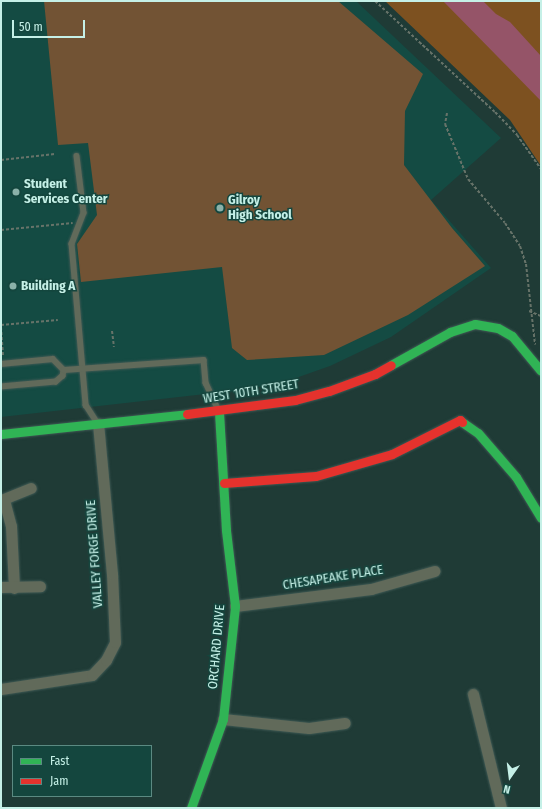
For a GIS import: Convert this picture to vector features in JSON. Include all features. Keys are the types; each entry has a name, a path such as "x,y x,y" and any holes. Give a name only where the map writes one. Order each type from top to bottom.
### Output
{"street":[{"name":"WEST 10TH STREET","path":"1,434 219,411 283,402 328,391 389,367 458,328 475,324 490,326 512,336 541,371"},
{"name":"ORCHARD DRIVE","path":"191,808 223,719 235,606 219,411"},
{"path":"224,483 316,476 392,454 460,420 478,433 516,477 541,518"},
{"name":"VALLEY FORGE DRIVE","path":"1,689 92,675 106,660 114,642 112,574 98,424"},
{"path":"14,588 11,526 3,500 31,488"},
{"name":"CHESAPEAKE PLACE","path":"235,606 371,589 434,571"},
{"path":"1,587 14,588 40,586"},
{"path":"473,694 501,808"},
{"path":"223,719 309,728 346,723"}],"lane":[{"path":"77,156 84,213 72,244 86,405 98,424"},
{"path":"1,364 53,359 64,370 83,371 204,360 206,383 219,411"},
{"path":"1,387 56,382 63,376 64,370"}],"path":[{"path":"375,1 495,112 517,135 541,169"},
{"path":"448,113 445,124 468,179 505,223 520,246 526,264 529,311 536,347"},
{"path":"1,160 55,154"},
{"path":"1,230 80,222"},
{"path":"529,311 541,316"},
{"path":"3,355 1,326 58,320"},
{"path":"112,332 114,347"}],"shaded area":[{"name":"Gilroy High School","path":"1,1 356,1 501,138 431,200 491,268 391,337 330,366 293,379 250,389 1,417"},
{"name":"Gilroy High School","path":"44,1 338,1 423,74 405,111 404,165 452,228 485,266 408,315 324,355 247,360 232,348 222,267 81,282 77,244 97,215 88,143 58,145"},
{"path":"385,1 541,1 541,166 510,120"},
{"path":"443,1 483,1 496,14 510,22 541,56 541,101"}],"traffic: fast":[{"path":"391,365 450,332 475,324 498,328 512,336 541,371"},
{"path":"191,808 223,719 235,606 226,530 219,411"},
{"path":"1,434 187,414"},
{"path":"462,422 478,433 516,477 541,518"}],"traffic: jam":[{"path":"187,414 295,400 329,391 375,374 391,365"},
{"path":"224,483 316,476 392,454 460,420 462,422"}],"place":[{"name":"Student Services Center","path":"16,192"},
{"name":"Gilroy High School","path":"220,208"},
{"name":"Building A","path":"13,286"}]}
